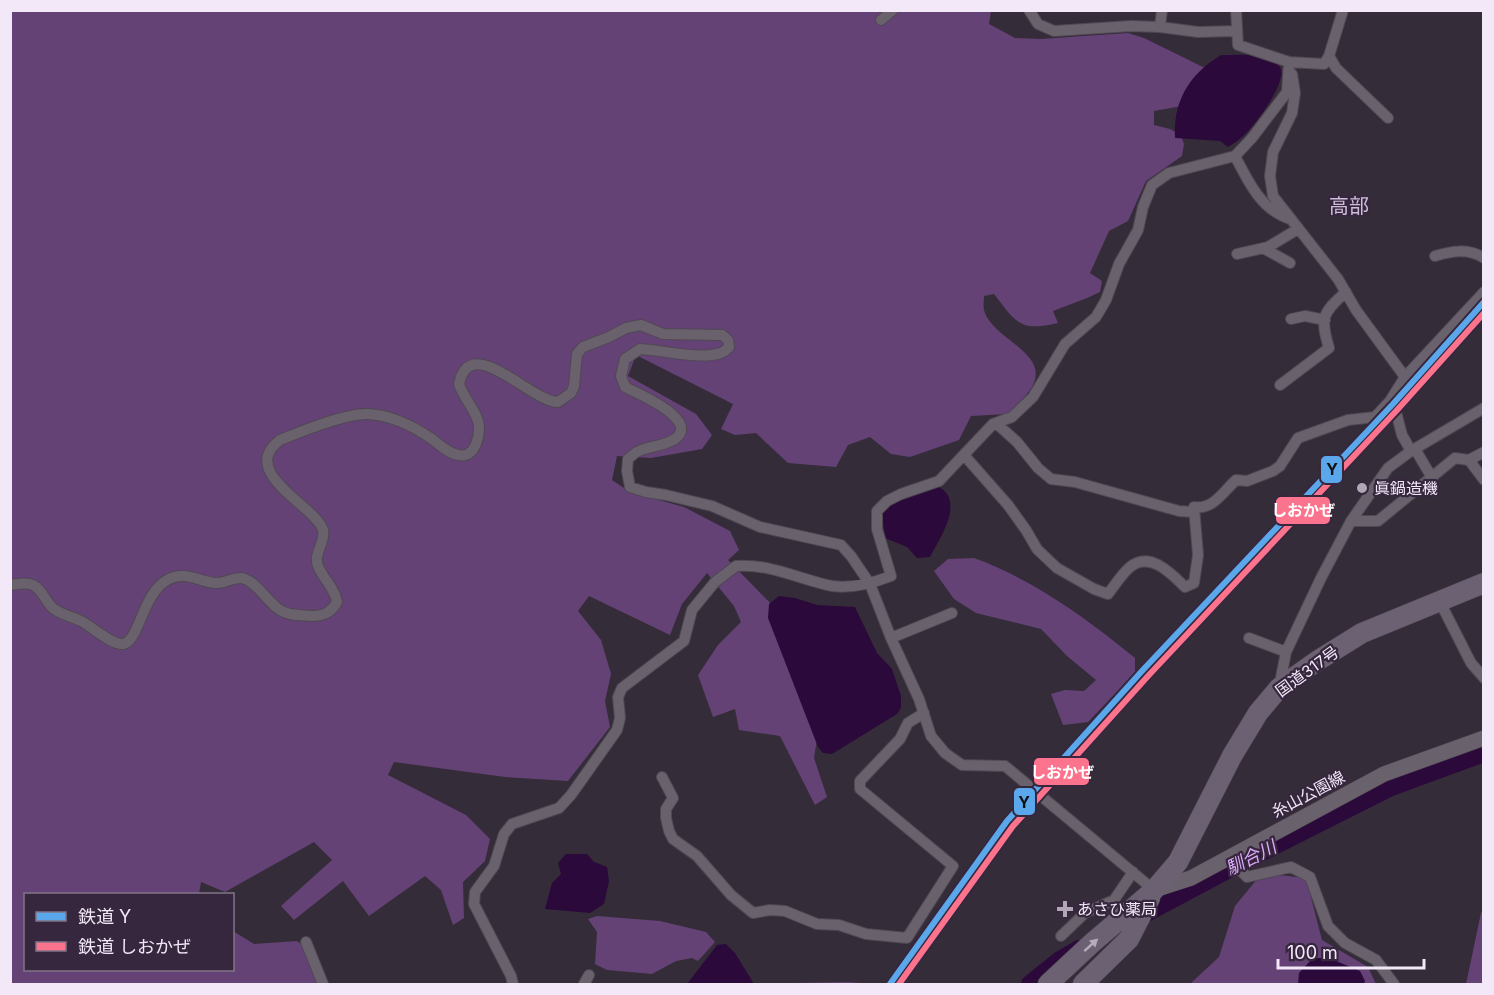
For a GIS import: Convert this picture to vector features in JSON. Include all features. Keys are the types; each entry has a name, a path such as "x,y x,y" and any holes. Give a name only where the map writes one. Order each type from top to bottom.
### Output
{"highway":[{"name":"国道317号","path":"1048,984 1154,890 1178,862 1232,756 1258,713 1279,688 1317,660 1362,633 1484,583"},
{"name":"国道317号","path":"1083,984 1129,939 1154,890"}],"main road":[{"name":"糸山公園線","path":"1154,890 1191,878 1384,774 1484,738"}],"street":[{"path":"881,20 893,10"},
{"path":"1029,10 1038,24 1054,31 1098,27 1160,27 1198,32 1237,31"},
{"path":"1160,27 1162,10"},
{"path":"1236,10 1238,45 1289,62 1324,64 1329,56 1343,10"},
{"path":"1329,56 1336,68 1388,118"},
{"path":"513,984 474,904 475,892 494,866 504,834 512,824 559,808 572,795 617,730 620,718 618,697 622,688 684,641 692,610 715,582 736,566 768,569 834,586 870,584 891,576 877,529 878,511 886,501 939,481 996,423 1012,417 1034,397 1065,344 1096,317 1106,300 1119,264 1138,230 1143,207 1152,185 1169,173 1235,156 1252,138 1287,92 1289,62"},
{"path":"1289,62 1295,93 1292,112 1273,152 1270,176 1273,196 1338,279 1356,310 1405,377"},
{"path":"1235,156 1256,194 1278,216 1290,220"},
{"path":"1237,254 1263,248 1298,230"},
{"path":"1263,248 1290,263"},
{"path":"1435,256 1451,251 1468,252 1484,258"},
{"path":"1280,385 1329,348 1323,326 1328,307 1346,292"},
{"path":"964,454 1008,506 1037,549 1058,568 1094,589 1108,594 1131,566 1139,562 1158,563 1185,586 1194,583 1198,555 1194,507 1203,508 1214,503 1236,480 1247,481 1273,471 1280,466 1298,438 1348,420 1375,417 1405,377 1484,292"},
{"path":"1292,319 1305,316 1325,320"},
{"path":"10,585 32,584 38,588 56,611 123,644 136,632 138,622 151,594 161,584 177,576 215,583 241,578 254,586 281,611 317,616 326,614 337,602 336,595 318,567 316,557 323,538 323,530 318,522 283,489 267,462 272,446 280,440 351,416 366,414 396,419 418,430 450,452 466,456 473,451 479,428 477,419 459,384 461,375 466,369 475,365 496,369 542,399 558,402 571,393 574,386 577,354 583,347 634,325 663,334 722,335 728,340 729,347 718,354 703,355 640,349 625,359 621,376 625,387 669,411 681,425 681,432 675,439 639,451 628,459 627,471 630,487 712,506 760,527 841,544 870,584 924,713 931,736 945,753 962,765 1005,766 1154,890"},
{"path":"1390,400 1402,435 1431,476"},
{"path":"1279,688 1286,652 1321,578 1352,521 1388,468 1413,450 1484,408"},
{"path":"996,423 1051,479 1075,482 1179,511 1193,512"},
{"path":"1352,521 1378,521 1455,458 1469,460 1484,452"},
{"path":"1469,460 1484,480"},
{"path":"1439,600 1471,663 1484,678"},
{"path":"891,638 952,612"},
{"path":"1249,638 1286,652"},
{"path":"662,777 673,798 666,809 666,818 673,839 697,856 731,896 753,913 770,909 785,911 818,924 839,925 866,934 907,938 953,866 860,789 860,781 900,739 908,723 924,713"},
{"path":"1229,858 1247,877 1291,867 1310,877 1328,926 1345,943 1376,960 1394,984"},
{"path":"1061,936 1085,913 1114,900 1133,872"},
{"path":"306,942 323,984"}],"shaded area":[{"path":"10,11 991,11 989,24 1015,38 1041,39 1128,33 1144,38 1209,70 1187,105 1154,111 1154,125 1170,129 1181,135 1184,144 1182,156 1146,181 1128,221 1109,231 1090,273 1102,281 1100,292 1053,311 1058,323 1035,326 1026,325 1014,318 994,294 984,296 984,309 989,320 1027,355 1034,364 1036,375 1030,390 1007,414 971,416 959,440 910,457 891,454 870,437 848,445 836,467 788,463 756,433 735,435 721,429 733,404 636,355 628,376 696,414 712,435 702,449 651,458 617,456 612,480 630,492 684,507 730,531 739,550 728,560 777,610 818,733 814,758 827,797 815,805 780,736 739,730 735,709 713,717 698,675 718,645 741,622 734,606 707,573 682,604 670,635 589,596 578,611 601,640 611,674 605,701 610,727 568,781 505,777 394,762 388,775 466,815 490,839 485,861 463,882 464,918 453,925 441,890 425,876 369,916 343,881 294,920 281,906 332,860 314,842 225,892 201,882 199,893 24,893 24,971 234,971 234,932 254,944 297,941 318,957 327,984 11,984"},
{"path":"1221,55 1259,56 1279,66 1280,81 1270,102 1248,131 1228,147 1220,141 1175,138 1177,112 1186,89 1200,71"},
{"path":"932,484 943,490 949,498 951,507 949,517 930,557 917,558 907,547 885,538 882,514 886,506"},
{"path":"974,558 1018,577 1059,601 1135,658 1135,673 1088,722 1063,725 1051,694 1065,690 1084,691 1096,680 1067,656 1041,629 976,613 954,599 934,571 948,559"},
{"path":"779,596 817,605 855,607 877,653 892,669 901,696 901,708 897,714 832,754 823,753 818,747 768,618 769,604"},
{"path":"566,854 587,854 594,862 607,867 609,881 604,904 590,913 545,909 552,883 561,874 558,863"},
{"path":"1262,873 1306,878 1322,940 1368,967 1376,984 1190,984 1219,957 1235,906"},
{"path":"1483,910 1483,984 1466,984 1481,913"},
{"path":"597,916 660,921 706,932 715,942 698,961 692,958 676,961 652,974 607,970 595,964 597,932 588,919"},
{"path":"726,944 735,953 754,984 687,984 717,945"},
{"path":"1313,958 1329,958 1360,971 1365,981 1364,984 1298,984 1299,973"},
{"path":"793,983 876,984 788,984"}],"waterway":[{"name":"馴合川","path":"1135,919 1391,787 1484,753"},
{"name":"馴合川","path":"1030,984 1060,960 1079,949"}],"rail line":[{"name":"Y","path":"890,984 1007,821 1142,671 1393,404 1484,302"},
{"name":"しおかぜ","path":"899,984 1013,826 1148,676 1398,409 1484,313"}],"place":[{"name":"眞鍋造機","path":"1362,488"},
{"name":"あさひ薬局","path":"1065,909"}],"district":[{"name":"高部","path":"1349,206"}]}
